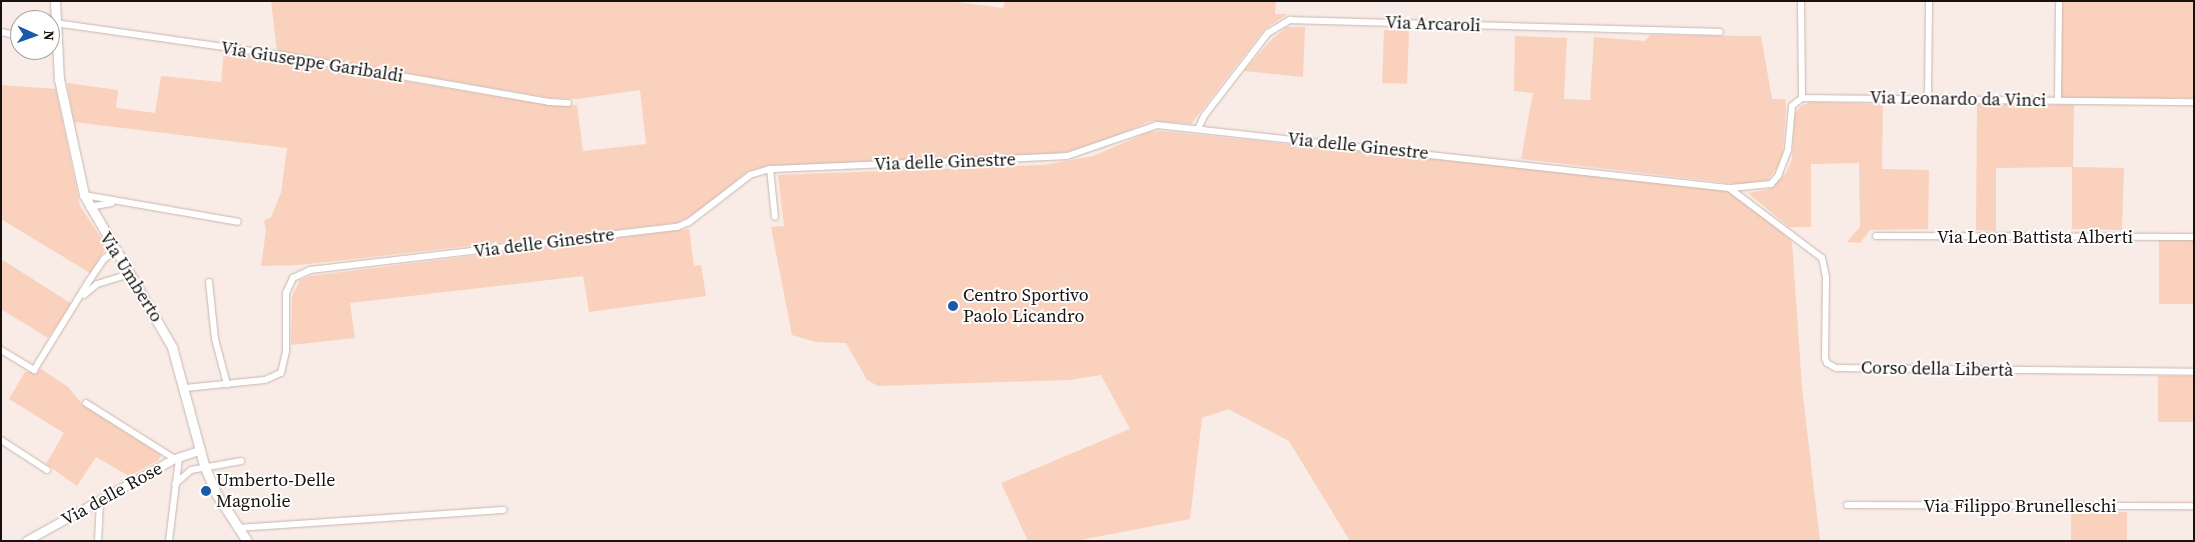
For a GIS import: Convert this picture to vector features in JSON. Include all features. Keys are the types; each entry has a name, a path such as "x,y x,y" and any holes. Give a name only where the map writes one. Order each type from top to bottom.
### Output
{"main road":[{"name":"Via Umberto","path":"56,60 66,120 84,195 115,252 169,341 185,388 199,451 204,465 237,528 247,541"}],"street":[{"path":"1729,188 1771,184 1782,171 1788,150 1792,106 1802,98 1801,1"},
{"path":"1928,99 1929,1"},
{"path":"2058,100 2059,4"},
{"name":"Via Arcaroli","path":"1198,129 1204,116 1268,33 1290,20 1720,32"},
{"name":"Via Giuseppe Garibaldi","path":"60,24 286,56 549,102 568,103"},
{"name":"Via Leonardo da Vinci","path":"1802,98 2194,102"},
{"name":"Via delle Ginestre","path":"185,388 265,380 281,373 286,357 286,293 294,278 300,273 677,227 689,222 750,175 770,169 1041,159 1085,152 1148,126 1198,129 1729,188 1791,233"},
{"path":"770,169 775,217"},
{"path":"84,195 114,202 238,222"},
{"path":"89,207 114,202"},
{"name":"Corso della Libertà","path":"1791,233 1816,252 1825,266 1825,358 1827,363 1836,368 2194,372"},
{"name":"Via Leon Battista Alberti","path":"1876,236 2194,237"},
{"path":"1,350 34,370 104,259 115,252"},
{"path":"80,299 97,284 130,274"},
{"path":"209,282 215,339 227,384"},
{"path":"86,403 177,458 169,541"},
{"path":"1,440 47,470"},
{"name":"Via delle Rose","path":"27,541 177,458 199,451"},
{"path":"174,485 191,470 204,465 241,461"},
{"path":"98,541 100,501"},
{"name":"Via Filippo Brunelleschi","path":"1847,505 2194,506"},
{"path":"237,528 503,510"}],"shaded area":[{"path":"271,1 949,1 1003,8 1005,1 1276,1 1275,14 1287,14 1264,30 1191,124 1151,121 1085,149 1041,155 767,166 748,171 696,213 677,223 299,265 261,266 266,230 264,221 271,217 281,193 287,148 74,122 67,83 118,90 116,108 155,113 161,76 221,82 224,51 548,105 577,105 583,151 646,144 640,90 577,99 551,98 277,51"},
{"path":"2061,1 2194,1 2194,98 2061,98"},
{"path":"1287,27 1305,27 1303,77 1244,71 1271,40"},
{"path":"1384,30 1409,31 1407,84 1382,83"},
{"path":"1650,35 1761,36 1772,99 1785,99 1786,110 1782,161 1768,180 1745,185 1521,159 1533,93 1514,91 1515,36 1567,38 1564,99 1590,100 1594,37 1645,41"},
{"path":"1,85 56,89 80,206 105,244 105,250 90,273 1,219"},
{"path":"1811,102 1883,104 1882,169 1929,170 1928,229 1870,230 1860,243 1847,242 1860,227 1859,163 1811,164 1811,227 1789,227 1748,193 1770,189 1786,173 1792,159 1795,113 1801,106"},
{"path":"1977,104 2074,105 2073,167 2124,168 2122,230 2072,229 2072,167 1996,168 1996,231 1976,230"},
{"path":"1162,131 1724,189 1740,197 1792,241 1802,387 1820,541 1350,541 1289,441 1228,409 1202,418 1190,519 1075,541 1028,541 1001,483 1130,429 1101,375 1069,380 878,386 867,380 846,343 816,342 792,335 771,227 784,226 778,175 1044,165 1093,156 1149,132"},
{"path":"689,229 694,266 701,265 706,296 589,312 583,276 350,303 355,338 291,345 292,296 300,280 310,276"},
{"path":"2159,240 2194,240 2194,304 2159,304"},
{"path":"1,259 72,304 48,338 1,309"},
{"path":"41,369 68,387 83,405 161,455 159,460 129,476 96,457 77,486 46,464 64,433 9,399 25,372 37,372"},
{"path":"2158,376 2194,376 2194,422 2158,422"},
{"path":"2071,512 2127,512 2127,541 2071,541"}],"place":[{"name":"Centro Sportivo Paolo Licandro","path":"953,306"},
{"name":"Umberto-Delle Magnolie","path":"206,491"}]}
